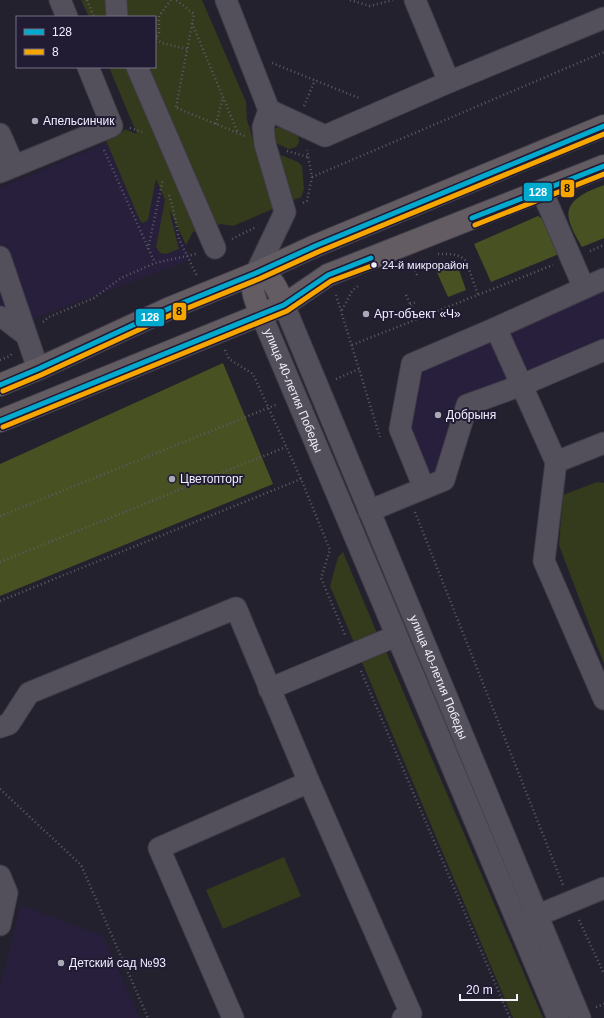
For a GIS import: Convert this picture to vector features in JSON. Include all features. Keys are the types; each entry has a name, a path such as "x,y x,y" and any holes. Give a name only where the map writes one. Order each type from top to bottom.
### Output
{"main road":[{"path":"0,385 170,308 604,126"},
{"path":"0,421 284,305 328,275 604,166"},
{"name":"улица 40-летия Победы","path":"261,314 252,286 256,273 264,274 270,278 284,305"}],"street":[{"path":"60,0 67,16"},
{"path":"116,0 117,16"},
{"path":"226,0 270,110 325,136 449,82 604,18"},
{"path":"415,0 449,82"},
{"path":"0,134 7,169 103,127 88,68"},
{"path":"137,68 215,248"},
{"path":"256,273 285,212 265,144 263,127 270,110"},
{"path":"542,191 584,288"},
{"path":"2,264 15,333"},
{"path":"416,492 400,429 412,364 604,279"},
{"name":"улица 40-летия Победы","path":"284,305 580,1018"},
{"name":"улица 40-летия Победы","path":"261,314 558,1018"},
{"path":"0,317 4,318 15,333 38,369"},
{"path":"496,328 556,462 544,561 603,695"},
{"path":"369,511 444,480 467,405 522,385 604,350"},
{"path":"556,462 604,443"},
{"path":"0,727 9,724 29,693 236,608 309,782 411,1014 403,1018"},
{"path":"270,689 396,636"},
{"path":"233,1018 159,848 309,782"},
{"path":"0,876 7,893 0,925"},
{"path":"518,923 604,888"}],"path":[{"path":"87,0 94,16"},
{"path":"156,38 159,33 159,16 171,0"},
{"path":"350,0 370,6 393,0"},
{"path":"192,23 238,133"},
{"path":"156,39 187,49"},
{"path":"312,177 604,52"},
{"path":"272,63 359,98 366,95"},
{"path":"216,124 223,97"},
{"path":"150,98 265,144 308,157"},
{"path":"140,125 145,139"},
{"path":"155,263 103,127 142,132 169,142"},
{"path":"160,173 166,187"},
{"path":"0,360 10,356 15,333 94,298 121,278 155,263 187,257 179,239 173,208 168,194"},
{"path":"352,345 604,245"},
{"path":"433,254 451,254 461,257 466,261 478,295"},
{"path":"405,265 419,260"},
{"path":"412,263 417,275"},
{"path":"328,275 352,345 378,432 382,439"},
{"path":"341,311 344,303 352,291 361,284"},
{"path":"406,295 417,319"},
{"path":"410,304 417,302"},
{"path":"0,516 268,408"},
{"path":"0,562 286,447"},
{"path":"0,601 301,479"},
{"path":"416,492 561,880 604,974"},
{"path":"0,789 81,865 148,1018"}],"shaded area":[{"path":"133,132 191,260 0,331 0,188"},
{"path":"604,279 604,350 467,405 444,480 424,488 400,429 412,364"},
{"name":"Детский сад №93","path":"21,905 103,936 140,1018 0,1018 0,989"}],"green space":[{"path":"81,0 202,0 246,102 247,120 275,208 233,226 221,224 193,232 186,245 169,209 179,249 166,254 160,253 156,247 165,200 156,179 148,220 143,223 140,221 105,138 124,131 124,129 137,134 109,68 156,68 156,16 89,16"},
{"path":"281,127 298,134 299,142 296,147 289,149 273,142 272,130 274,128"},
{"path":"276,153 298,162 302,166 304,189 301,197 291,201"},
{"path":"604,185 604,238 582,247 570,223 569,212 571,206 580,196"},
{"path":"538,216 545,221 559,254 491,282 474,244"},
{"path":"447,264 458,267 466,290 448,297 435,268"},
{"path":"223,363 273,484 0,596 0,464"},
{"path":"597,482 604,483 604,664 559,545 563,495"},
{"path":"343,552 379,638 356,647 330,586 338,557"},
{"path":"385,649 543,1018 513,1018 361,660"},
{"path":"284,857 301,896 223,929 206,890"}],"transit line":[{"name":"128","path":"0,385 170,308 604,126"},
{"name":"8","path":"3,391 173,314 259,279 318,252 604,134"},
{"name":"128","path":"472,218 604,166"},
{"name":"8","path":"475,225 604,174"},
{"name":"128","path":"0,421 284,305 328,275 371,258"},
{"name":"8","path":"3,427 287,311 331,281 374,265"}],"place":[{"name":"Апельсинчик","path":"35,121"},
{"name":"24-й микрорайон","path":"374,265"},
{"name":"Арт-объект «Ч»","path":"366,314"},
{"name":"Добрыня","path":"438,415"},
{"name":"Цветопторг","path":"172,479"},
{"name":"Детский сад №93","path":"61,963"}]}
